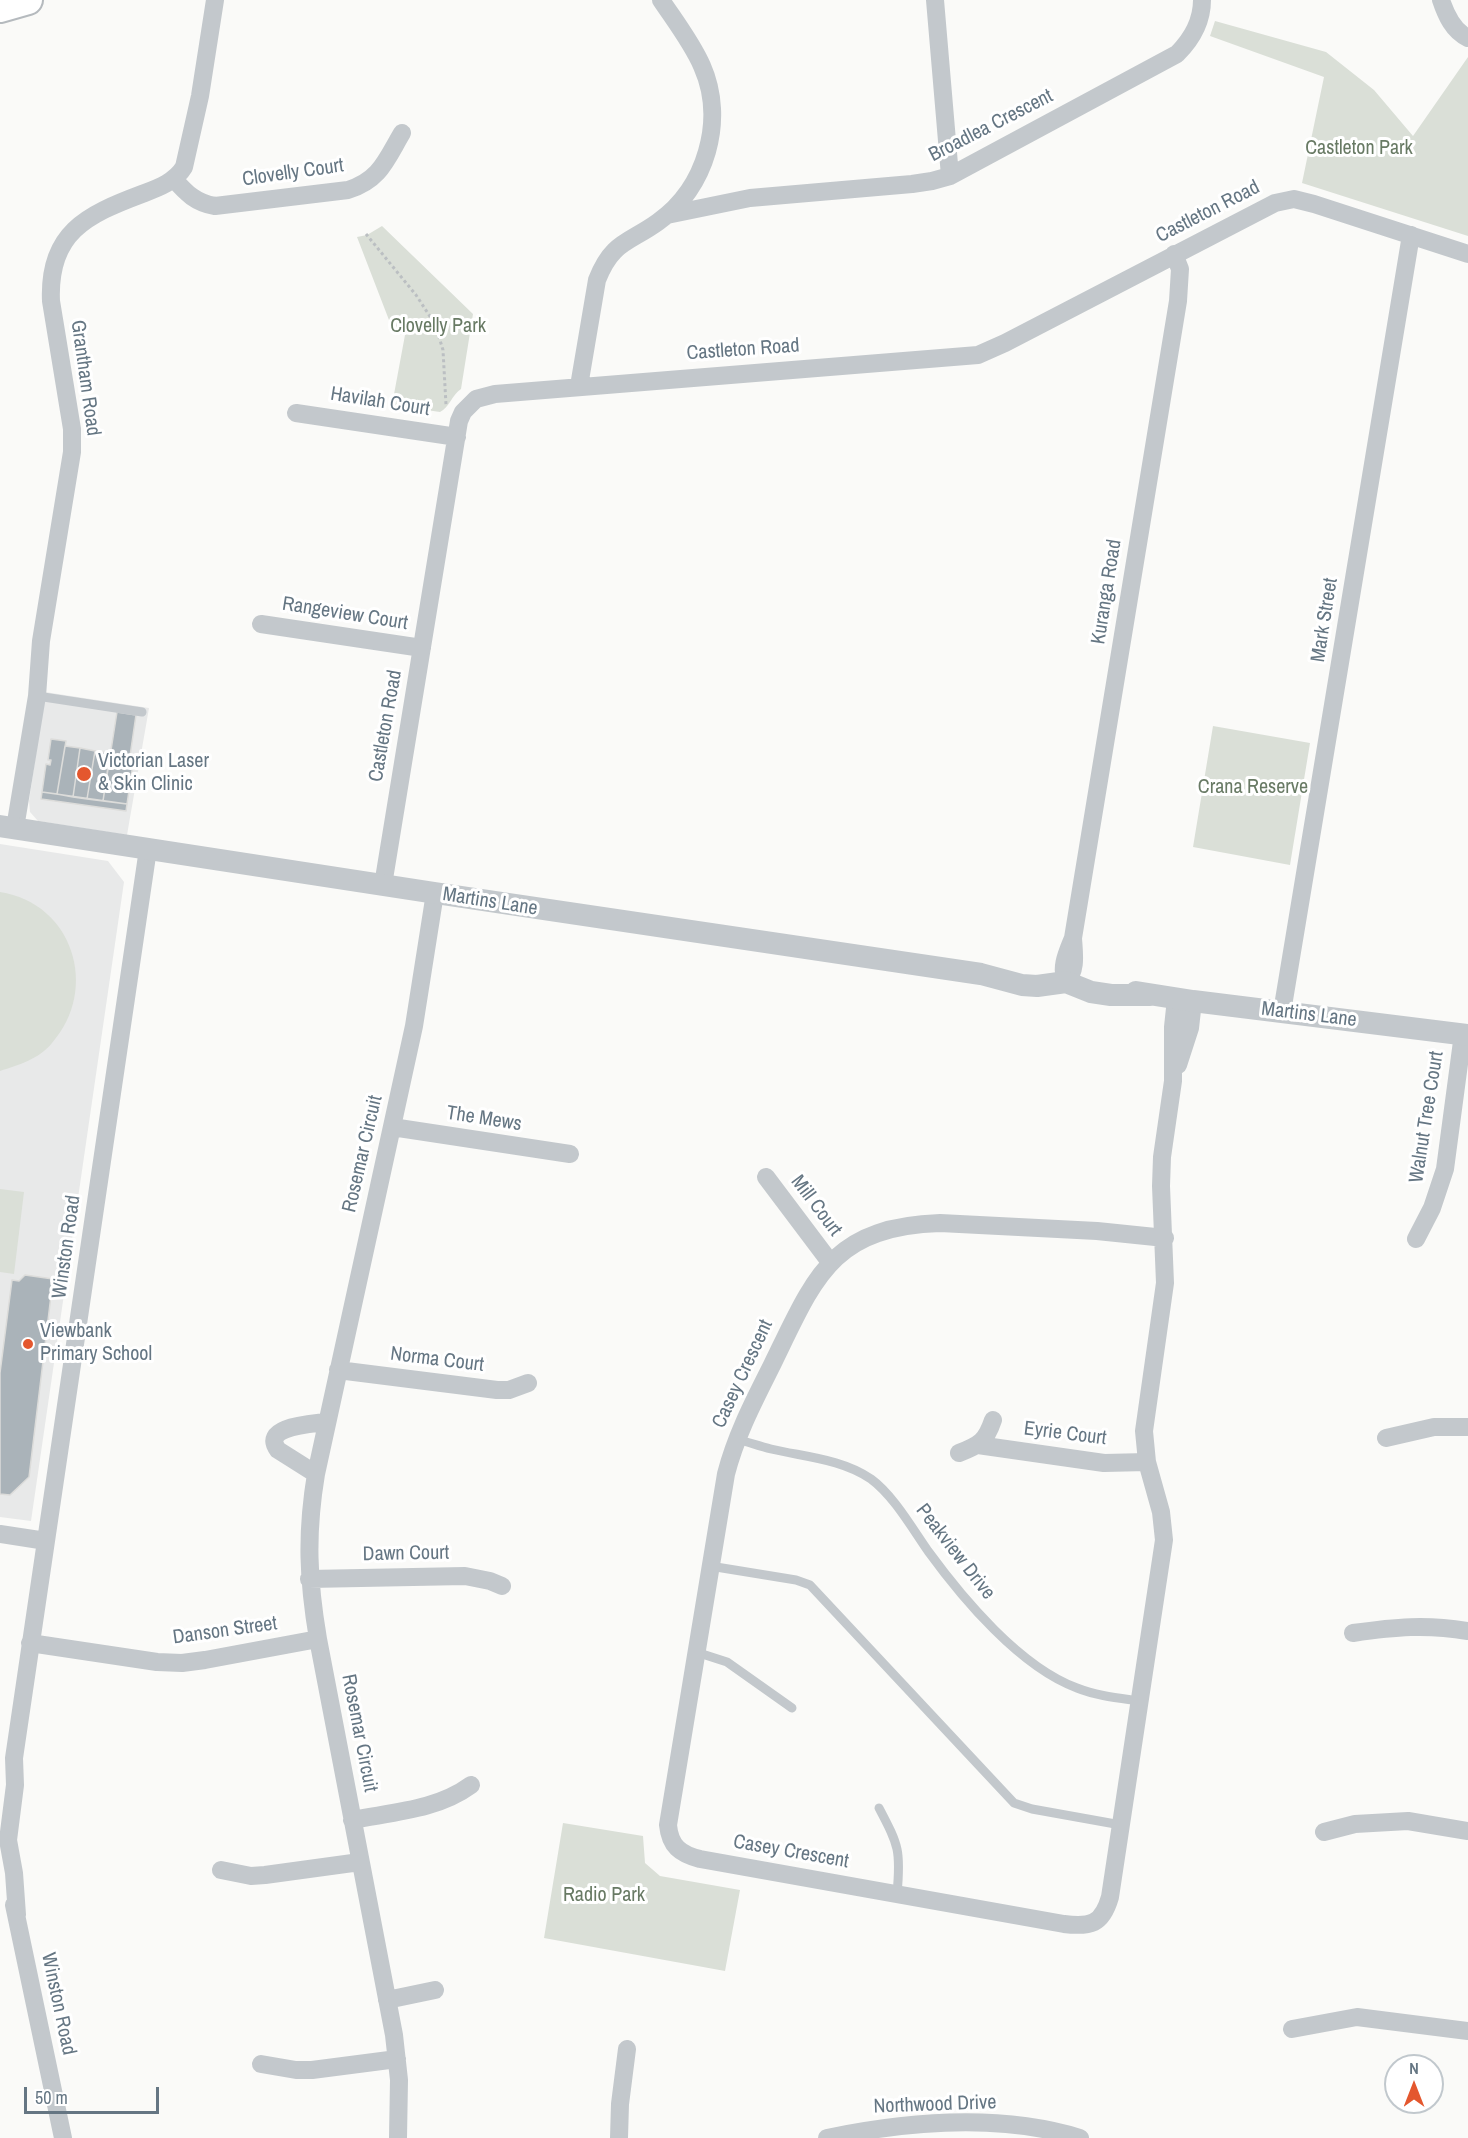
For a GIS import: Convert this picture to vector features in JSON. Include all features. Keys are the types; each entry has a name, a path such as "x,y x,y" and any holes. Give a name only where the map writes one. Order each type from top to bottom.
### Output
{"main road":[{"path":"0,8 28,0"}],"street":[{"path":"206,0 207,40"},
{"path":"174,179 184,166 194,128 215,0"},
{"path":"661,0 698,57 711,97 709,147 698,177 690,190"},
{"path":"935,0 950,176"},
{"name":"Broadlea Crescent","path":"667,215 750,198 912,184 950,176 1177,54 1193,35 1198,25 1202,0"},
{"path":"1441,0 1455,28 1468,38"},
{"name":"Clovelly Court","path":"174,179 190,197 215,206 348,190 363,185 371,179 380,169 402,133"},
{"name":"Grantham Road","path":"7,827 37,696 41,641 72,452 72,429 51,301 50,288 54,265 65,241 85,219 174,179"},
{"name":"Broadlea Crescent","path":"579,386 597,280 609,255 619,245 658,223 690,190 750,198"},
{"name":"Castleton Road","path":"383,885 457,437 463,412 476,399 495,394 579,386 978,355 1275,203 1294,199 1468,254"},
{"name":"Mark Street","path":"1282,1012 1411,235"},
{"name":"Kuranga Road","path":"1067,977 1065,959 1073,938 1178,301 1180,269 1174,254"},
{"name":"Havilah Court","path":"296,412 457,437"},
{"name":"Rangeview Court","path":"261,624 422,648"},
{"name":"Martins Lane","path":"7,827 981,974 1022,985 1037,986 1067,977 1091,992 1111,995 1150,995 1466,1035"},
{"name":"Winston Road","path":"63,2138 17,1915 2,1828 15,1785 14,1758 30,1643 148,849"},
{"name":"Rosemar Circuit","path":"398,2138 400,2097 397,2059 318,1639 309,1579 309,1530 326,1422 414,1026 435,893"},
{"name":"Casey Crescent","path":"1164,1232 916,1224 872,1234 853,1244 831,1262 809,1289 736,1439 726,1474 668,1825 670,1840 680,1852 700,1859 1064,1924 1093,1924 1103,1916 1110,1897 1164,1540 1161,1512 1144,1445 1145,1419 1165,1283 1164,1232 1161,1186 1162,1157 1173,1081 1173,1027 1185,1000"},
{"name":"Walnut Tree Court","path":"1416,1239 1432,1208 1444,1169 1466,1035"},
{"name":"The Mews","path":"392,1127 570,1154"},
{"name":"Mill Court","path":"766,1177 831,1262"},
{"name":"Norma Court","path":"338,1370 497,1390 509,1390 528,1383"},
{"path":"959,1453 978,1445 986,1436 993,1420"},
{"path":"316,1474 278,1450 274,1445 274,1440 276,1434 284,1429 326,1422"},
{"path":"1386,1438 1434,1427 1468,1427"},
{"name":"Eyrie Court","path":"978,1445 1104,1463 1147,1462"},
{"path":"0,1534 46,1541"},
{"name":"Dawn Court","path":"309,1579 465,1576 502,1586"},
{"path":"1353,1633 1411,1626 1468,1631"},
{"name":"Danson Street","path":"30,1643 157,1662 182,1663 318,1639"},
{"path":"352,1820 432,1805 458,1794 471,1785"},
{"path":"1324,1832 1355,1824 1408,1821 1468,1831"},
{"name":"Winston Road","path":"0,1858 17,1915"},
{"path":"222,1870 251,1876 360,1862"},
{"path":"387,2000 435,1990"},
{"path":"1292,2029 1357,2017 1468,2031"},
{"path":"619,2138 620,2104 627,2049"},
{"path":"261,2064 296,2070 312,2070 397,2059"},
{"name":"Northwood Drive","path":"826,2138 892,2127 950,2123 1016,2125 1080,2138"}],"lane":[{"path":"37,696 142,712"},
{"name":"Peakview Drive","path":"736,1439 770,1449 833,1462 871,1479 888,1496 958,1591 1025,1657 1057,1679 1077,1688 1140,1701"},
{"path":"710,1566 796,1580 810,1585 1014,1803 1032,1809 1121,1825"},
{"path":"696,1652 728,1662 792,1708"},
{"path":"879,1808 893,1834 900,1855 897,1894"}],"path":[{"path":"366,234 416,295 435,324 443,350 445,402 448,409"}],"shaded area":[{"path":"45,692 149,708 127,835 38,821 30,812 29,801"},
{"name":"Viewbank Primary School","path":"0,844 108,861 124,882 31,1521 0,1517"}],"green space":[{"name":"Castleton Park","path":"1215,21 1326,52 1374,90 1413,136 1468,57 1468,236 1302,183 1324,77 1210,36"},
{"name":"Clovelly Park","path":"382,226 473,314 461,389 440,412 392,405 405,335 394,333 357,237 367,235"},
{"name":"Crana Reserve","path":"1213,726 1310,743 1290,865 1193,847"},
{"path":"0,892 25,899 46,913 61,930 71,951 76,974 74,998 67,1021 52,1043 35,1057 0,1071"},
{"path":"0,1189 24,1192 14,1274 0,1272"},
{"name":"Radio Park","path":"563,1823 643,1836 645,1863 660,1876 740,1890 725,1971 544,1938"}],"building":[{"path":"117,712 136,715 130,756 134,757 127,804 103,801"},
{"path":"51,739 66,741 57,794 42,792 46,764 50,765 51,760 48,760"},
{"path":"65,746 80,748 73,797 57,794"},
{"name":"Victorian Laser & Skin Clinic","path":"80,748 95,751 87,799 73,797"},
{"path":"95,751 110,753 103,801 87,799"},
{"path":"42,792 127,804 126,811 41,799"},
{"path":"25,1275 53,1279 29,1477 10,1495 0,1494 0,1373 12,1280 19,1281"}],"place":[{"name":"Victorian Laser & Skin Clinic","path":"84,774"},
{"name":"Viewbank Primary School","path":"28,1344"}]}
